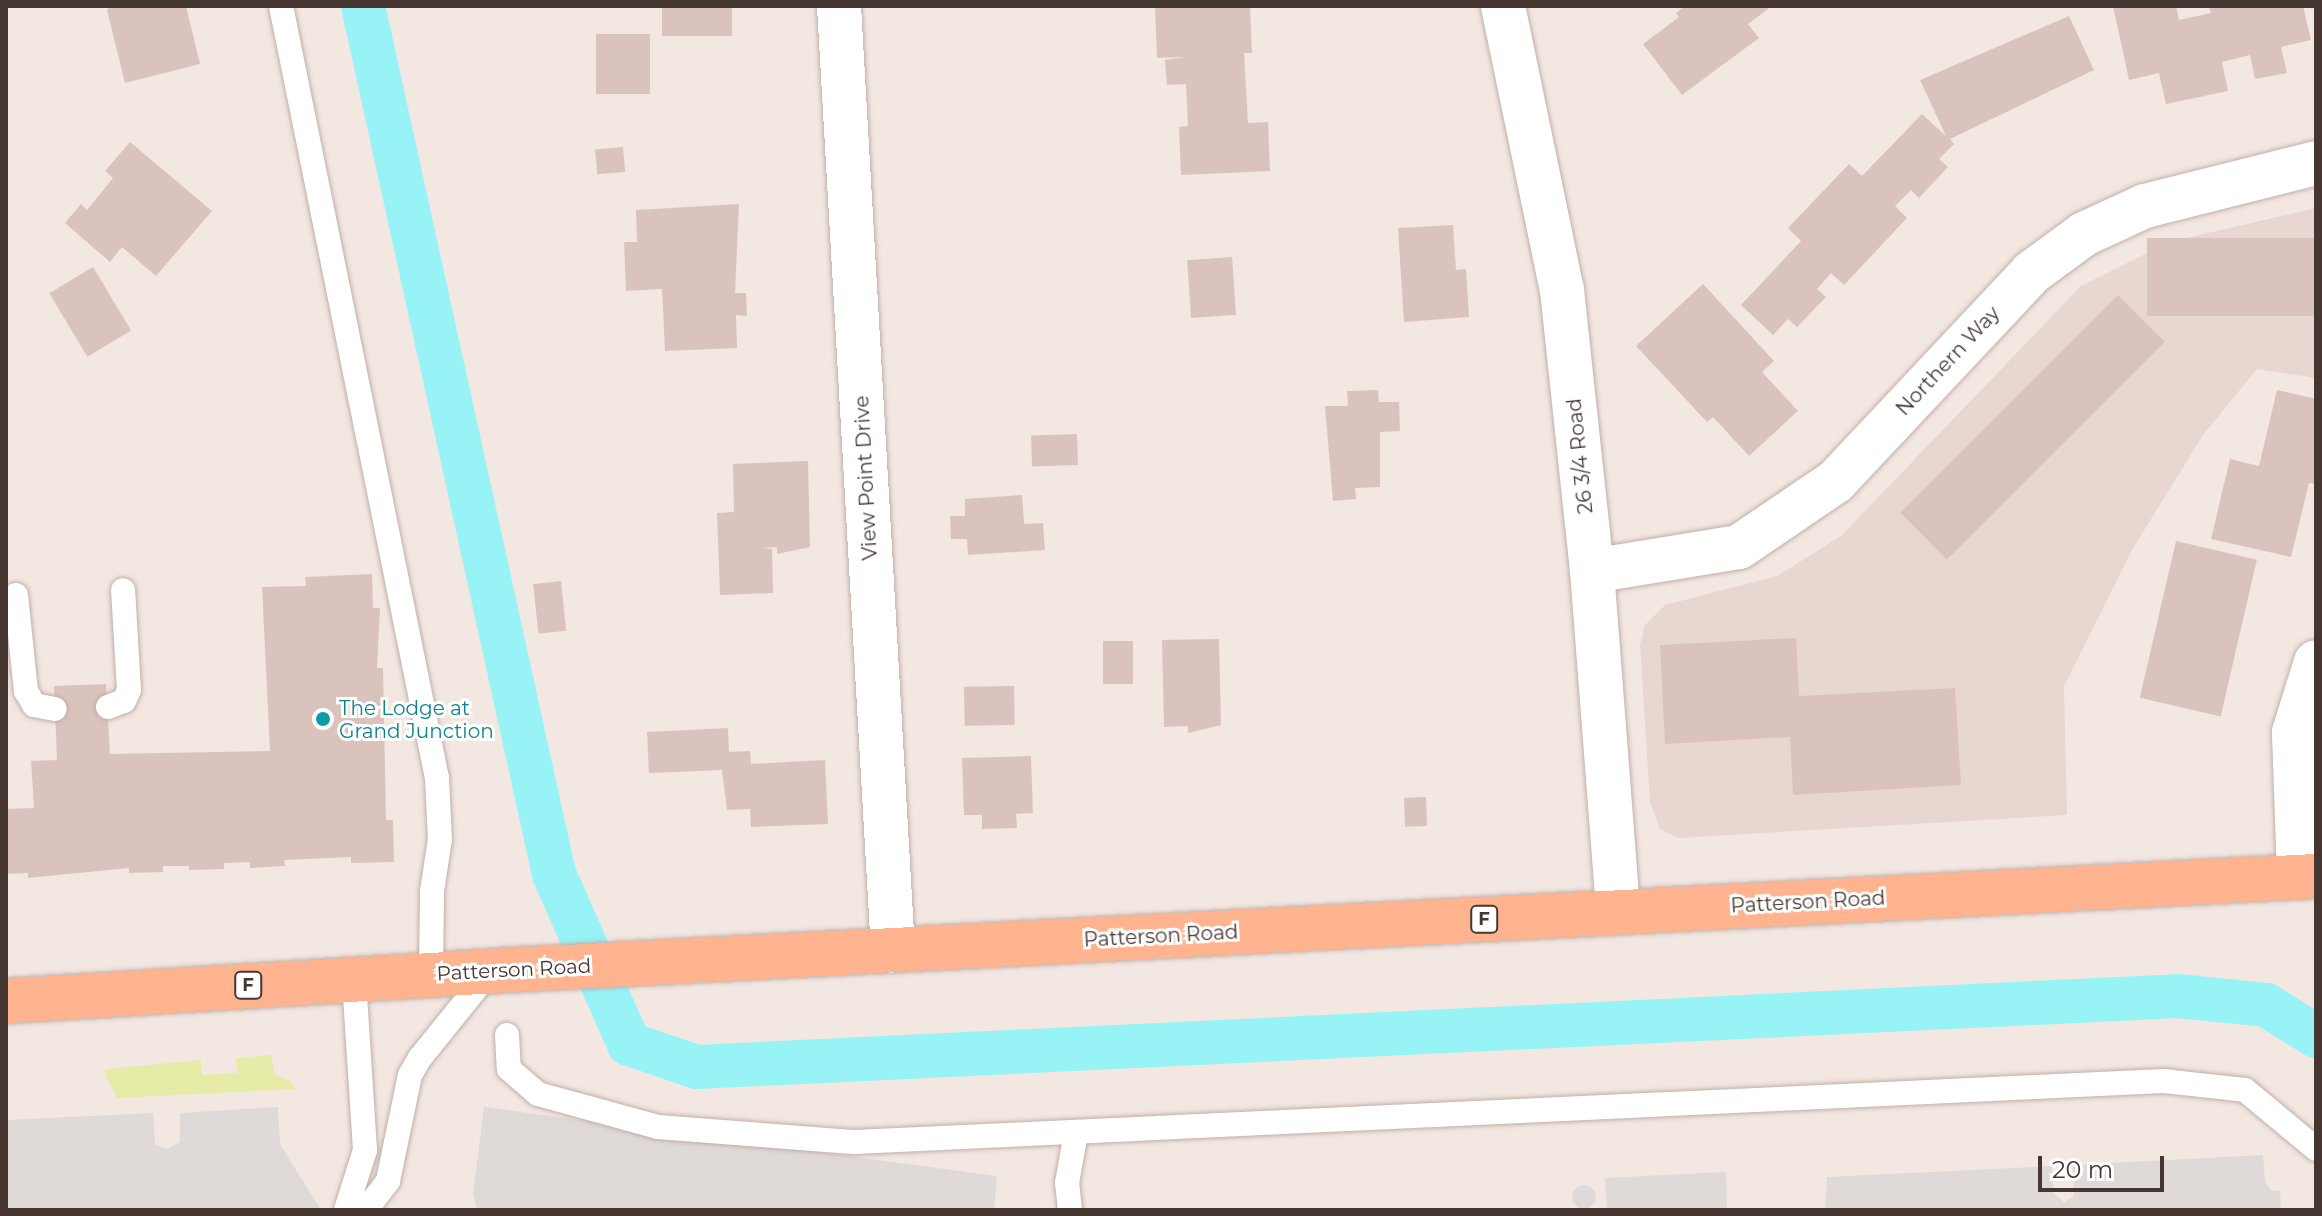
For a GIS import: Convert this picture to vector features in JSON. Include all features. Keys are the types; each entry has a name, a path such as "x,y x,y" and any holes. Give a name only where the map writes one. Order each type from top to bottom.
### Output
{"main road":[{"name":"Patterson Road","path":"6,1001 431,974 2308,877"}],"street":[{"name":"View Point Drive","path":"839,6 893,950"},
{"name":"26 3/4 Road","path":"1506,9 1562,290 1592,571 1618,912"},
{"name":"Northern Way","path":"1592,571 1739,547 1836,481 2031,273 2084,234 2145,206 2316,163"},
{"path":"2308,877 2294,732 2316,662"}],"lane":[{"path":"281,6 437,778 440,839 432,891 431,974"},
{"path":"108,707 124,701 129,690 123,590"},
{"path":"16,595 26,691 34,705 55,709"},
{"path":"354,1210 371,1203 388,1181 410,1075 420,1058 491,971"},
{"path":"346,1210 365,1150 354,979"},
{"path":"507,1035 509,1069 538,1094 658,1127 855,1142 2164,1081 2245,1090 2316,1149"},
{"path":"1070,1210 1067,1183 1076,1133"}],"shaded area":[{"path":"2316,208 2316,378 2257,369 2203,435 2132,550 2064,687 2067,815 1678,838 1660,829 1650,802 1640,645 1645,625 1665,605 1777,576 1841,536 2081,286 2169,242"},
{"path":"278,1107 280,1144 321,1210 6,1210 6,1120 153,1113 155,1144 167,1149 180,1142 180,1113"},
{"path":"484,1107 997,1176 994,1210 477,1210 473,1194"},
{"path":"2263,1155 2265,1182 2271,1190 2280,1191 2281,1210 1825,1210 1827,1177 2052,1166 2053,1193 2064,1202 2074,1196 2073,1165"},
{"path":"1726,1172 1727,1209 1770,1210 1607,1210 1605,1178"},
{"path":"1584,1185 1593,1188 1596,1197 1593,1206 1584,1209 1575,1206 1572,1197 1575,1188"}],"green space":[{"path":"271,1055 275,1075 291,1082 294,1089 117,1098 105,1069 201,1060 202,1075 237,1073 236,1058"}],"building":[{"path":"111,6 186,6 200,64 125,83 107,10"},
{"path":"662,6 732,6 732,36 662,36"},
{"path":"1155,6 1250,6 1252,53 1244,53 1248,123 1268,122 1270,171 1181,175 1179,127 1188,126 1186,84 1167,85 1165,60 1186,57 1157,58"},
{"path":"1685,6 1772,6 1748,24 1759,38 1682,95 1643,44 1679,17 1676,13"},
{"path":"2113,6 2176,6 2179,20 2211,13 2209,6 2303,6 2311,40 2281,47 2287,73 2255,79 2250,55 2222,62 2228,91 2166,104 2159,73 2129,80"},
{"path":"2069,16 2094,70 1950,139 1954,144 1939,159 1948,167 1919,198 1911,190 1895,206 1907,218 1844,285 1831,273 1817,289 1826,297 1797,327 1788,319 1773,335 1741,305 1801,241 1788,228 1849,164 1862,176 1922,114 1946,136 1920,80"},
{"path":"596,34 650,34 650,94 596,94"},
{"path":"130,142 212,211 156,276 122,247 110,262 65,223 81,204 87,210 113,178 105,171"},
{"path":"623,147 625,172 597,174 595,149"},
{"path":"739,204 735,293 746,293 747,316 736,315 737,348 665,351 662,289 626,291 624,242 637,242 636,210"},
{"path":"1453,225 1456,270 1466,269 1469,317 1404,322 1398,228"},
{"path":"2147,238 2316,238 2316,316 2147,316"},
{"path":"1232,257 1236,315 1191,318 1187,260"},
{"path":"93,267 131,330 87,357 49,293"},
{"path":"1703,284 1774,361 1762,372 1798,411 1749,456 1713,417 1707,422 1636,346"},
{"path":"2118,295 2165,342 1947,559 1900,513"},
{"path":"1378,390 1379,402 1399,402 1400,431 1380,432 1380,487 1355,488 1356,499 1333,501 1325,406 1348,406 1347,391"},
{"path":"2277,390 2316,399 2316,484 2309,483 2291,557 2211,539 2230,459 2259,466"},
{"path":"1077,434 1078,465 1032,467 1031,436"},
{"path":"808,461 810,547 777,554 777,547 763,548 772,549 773,593 720,595 717,513 734,512 733,464"},
{"path":"1022,495 1024,524 1043,523 1045,550 968,555 967,539 951,539 950,516 965,516 965,499"},
{"path":"2176,541 2257,560 2221,717 2140,698"},
{"name":"The Lodge at Grand Junction","path":"372,574 373,608 380,608 377,668 383,668 386,820 393,820 394,862 351,863 351,857 284,860 285,866 250,868 250,862 224,863 224,869 189,870 189,866 163,866 163,872 129,873 129,868 28,878 28,873 6,874 6,809 34,808 31,761 57,760 54,686 106,684 110,754 270,751 262,587 306,586 305,577"},
{"path":"561,581 566,631 538,634 533,584"},
{"path":"1796,638 1799,696 1955,688 1961,785 1793,795 1790,737 1665,744 1660,645"},
{"path":"1219,639 1221,725 1188,733 1188,726 1164,727 1162,640"},
{"path":"1103,641 1133,641 1133,684 1103,684"},
{"path":"1014,686 1015,725 965,726 964,687"},
{"path":"728,728 729,752 750,751 751,764 825,760 828,824 751,827 750,809 727,810 722,770 649,773 647,732"},
{"path":"1031,756 1033,813 1016,814 1017,828 982,829 982,815 964,815 962,758"},
{"path":"1426,797 1427,826 1405,827 1404,798"}],"waterway":[{"path":"363,6 554,874 629,1044 697,1067 2178,996 2266,1005 2316,1036"}],"place":[{"name":"The Lodge at Grand Junction","path":"323,719"}]}
